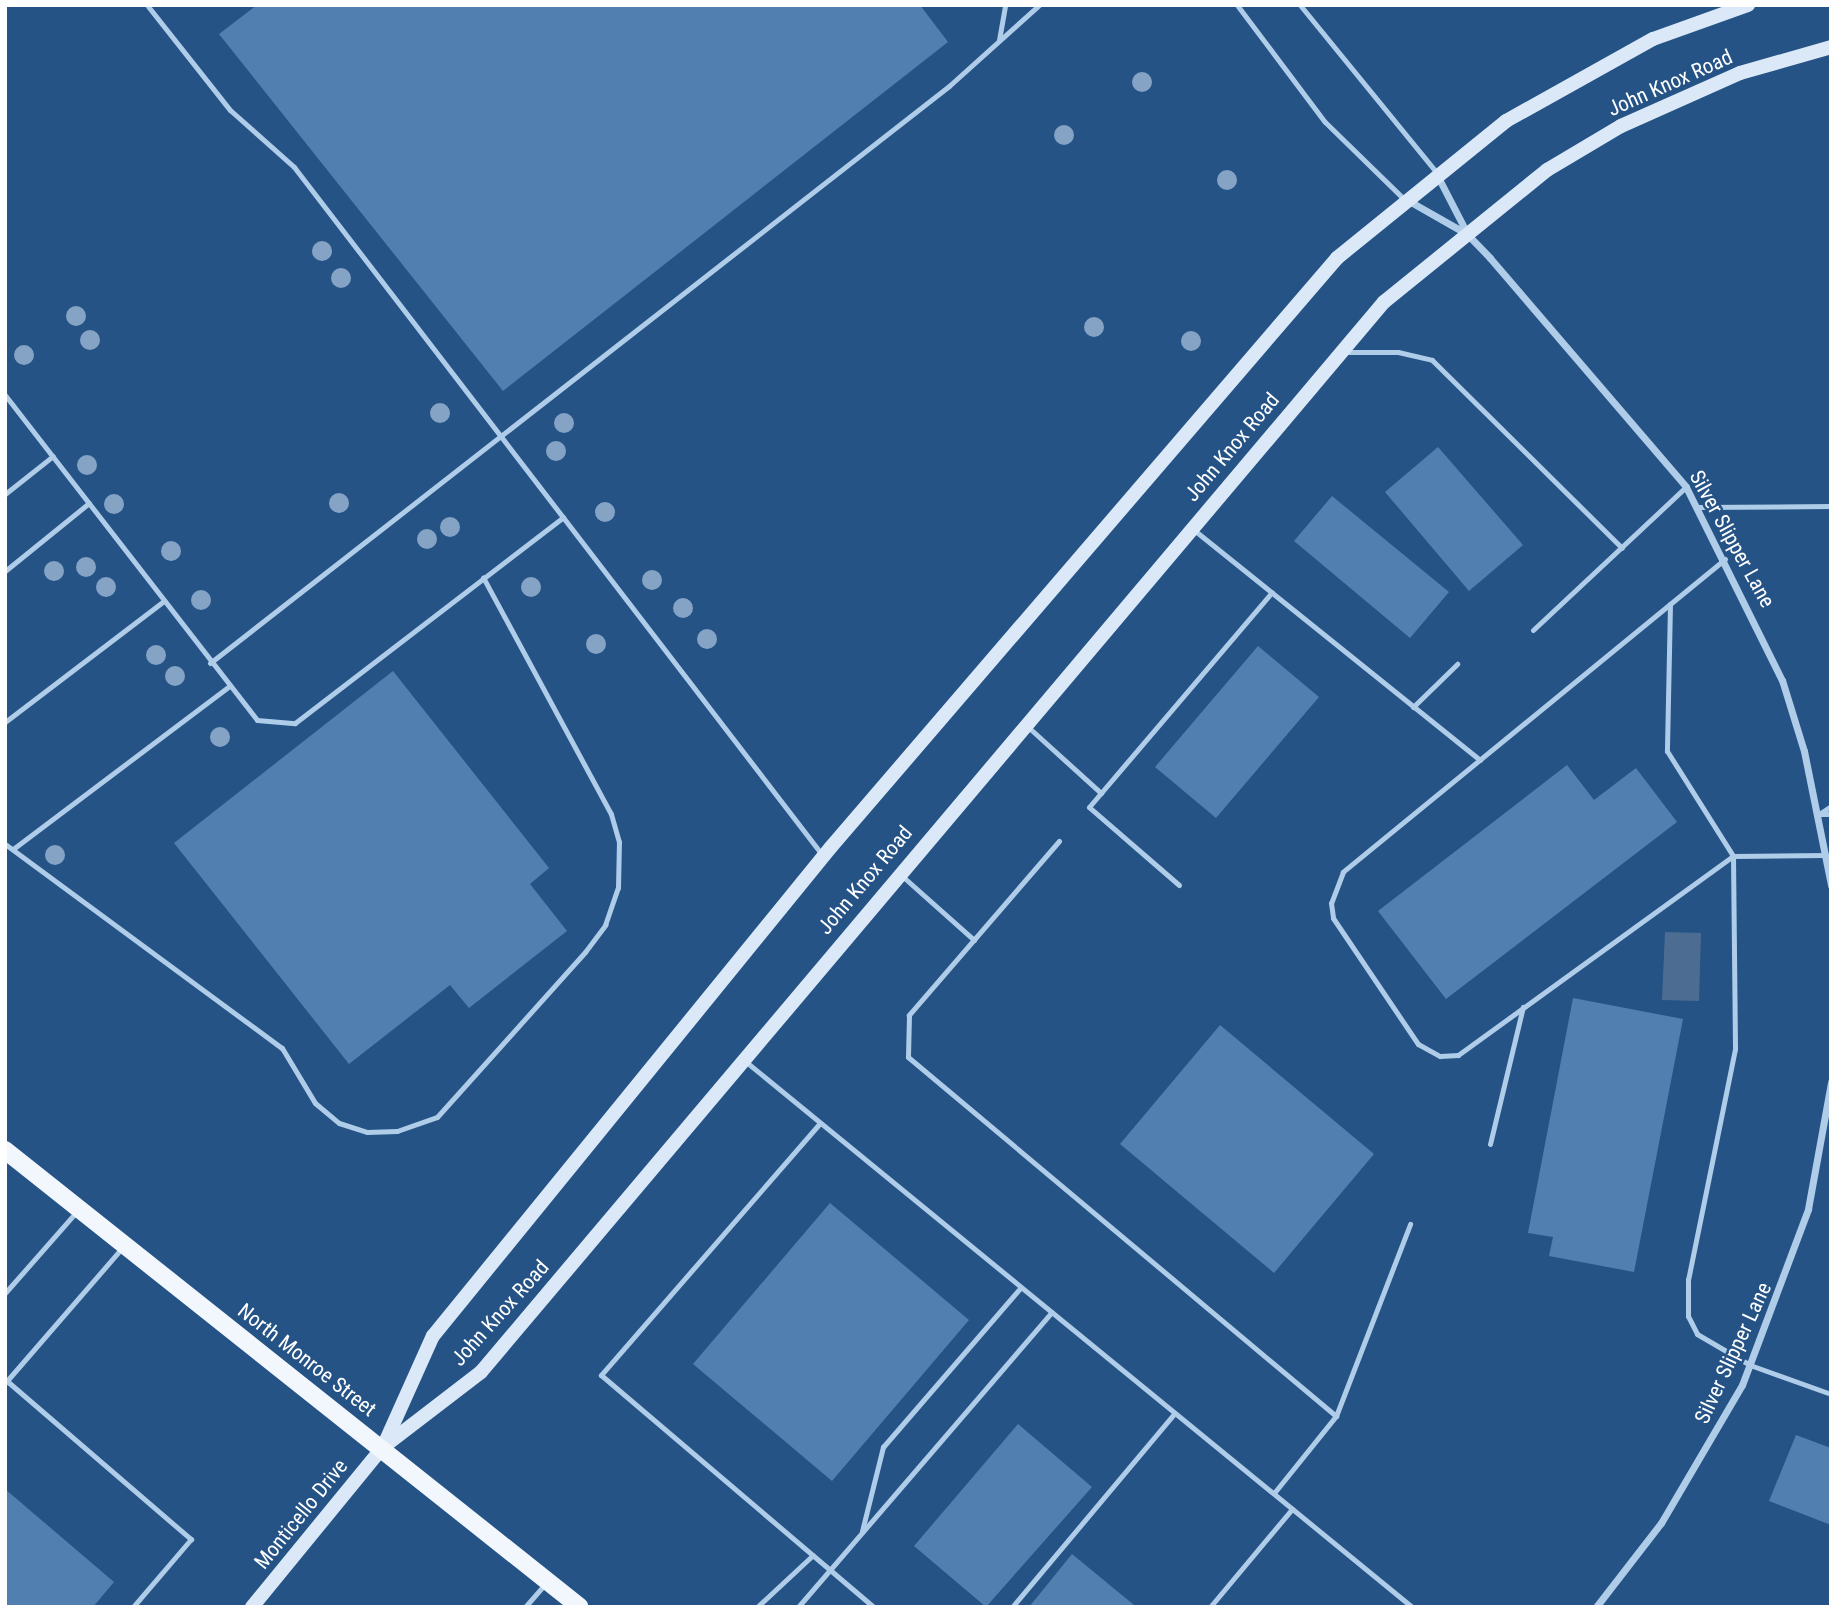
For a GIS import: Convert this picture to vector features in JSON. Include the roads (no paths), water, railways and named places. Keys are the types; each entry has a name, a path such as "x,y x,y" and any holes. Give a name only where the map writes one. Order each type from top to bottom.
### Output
{"main road":[{"name":"John Knox Road","path":"382,1448 433,1336 823,856 1285,315 1403,198 1506,121 1653,39 1748,5"},
{"name":"John Knox Road","path":"382,1448 481,1372 898,873 1384,302 1547,170 1621,125 1740,73 1831,47"},
{"name":"North Monroe Street","path":"5,1150 580,1607"},
{"name":"Monticello Drive","path":"252,1607 382,1448"}],"street":[{"name":"Silver Slipper Lane","path":"1436,172 1467,234 1686,487 1725,559 1782,680 1819,814 1831,885"},
{"name":"Silver Slipper Lane","path":"1403,198 1467,234"},
{"name":"Silver Slipper Lane","path":"1596,1607 1704,1455 1750,1365 1808,1209 1831,1082"}],"lane":[{"path":"147,5 230,110 294,167 823,856"},
{"path":"998,42 1004,5"},
{"path":"1026,16 1032,5"},
{"path":"210,663 998,42 1039,5"},
{"path":"1237,5 1325,122 1403,198"},
{"path":"1300,5 1436,172"},
{"path":"1341,352 1398,352 1432,360 1622,548"},
{"path":"6,397 54,456 210,663 257,720 295,723 563,517"},
{"path":"5,494 54,456"},
{"path":"1533,630 1686,487"},
{"path":"5,571 89,503"},
{"path":"1697,507 1831,506"},
{"path":"1191,528 1480,760"},
{"path":"1725,559 1343,872 1331,903 1333,918 1418,1044 1440,1056 1458,1055 1733,856 1826,855"},
{"path":"5,844 282,1048 315,1103 339,1123 387,1131 437,1117 585,952 605,925 618,888 619,842 611,814 483,578"},
{"path":"1179,885 1089,807 1272,592"},
{"path":"5,722 164,601"},
{"path":"1670,604 1667,751 1733,856 1735,1049 1685,1298 1697,1334 1750,1365 1831,1394"},
{"path":"1413,707 1457,664"},
{"path":"13,849 229,686"},
{"path":"1024,724 1101,793"},
{"path":"1819,814 1831,806"},
{"path":"1819,814 1831,814"},
{"path":"1059,841 909,1015 908,1057 1336,1416"},
{"path":"898,873 974,940"},
{"path":"1490,1144 1523,1007"},
{"path":"742,1059 1412,1607"},
{"path":"820,1123 601,1374 874,1607"},
{"path":"5,1293 79,1209"},
{"path":"1274,1493 1336,1416 1410,1224"},
{"path":"124,1245 6,1382 191,1538 133,1607"},
{"path":"862,1535 883,1447 1021,1287"},
{"path":"798,1607 1052,1312"},
{"path":"1012,1607 1175,1413"},
{"path":"1210,1607 1292,1509"},
{"path":"757,1607 813,1555"},
{"path":"525,1607 548,1581"}],"water":[{"path":"1665,932 1701,933 1699,1001 1662,1000"}]}
